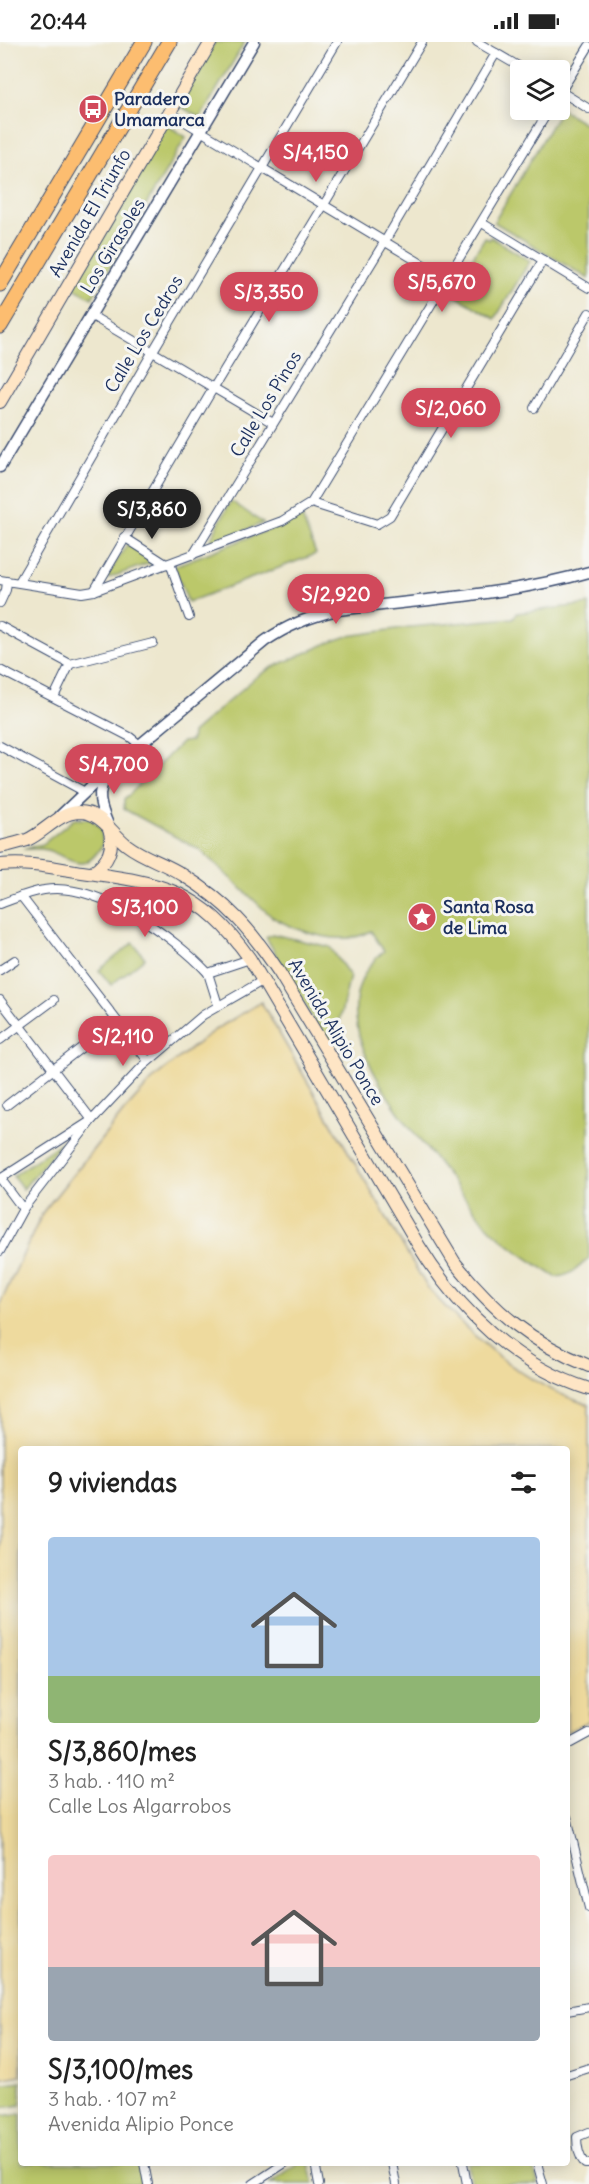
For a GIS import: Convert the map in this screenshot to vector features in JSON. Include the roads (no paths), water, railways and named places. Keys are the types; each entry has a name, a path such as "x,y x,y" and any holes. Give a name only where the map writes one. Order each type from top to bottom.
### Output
{"highway":[{"path":"0,284 144,42"},
{"path":"0,326 169,42"},
{"path":"0,278 15,258"}],"main road":[{"name":"Avenida El Triunfo","path":"0,402 211,42"},
{"name":"Avenida Alipio Ponce","path":"0,847 26,840 62,817 78,812 98,817 118,837 139,853 182,874 229,909 256,937 455,1263 479,1293 501,1314 530,1336 562,1355 589,1366"},
{"path":"92,873 106,861 110,853 109,826"},
{"name":"Avenida Alipio Ponce","path":"0,865 29,864 130,878 186,897 207,910 226,927 250,959 437,1275 470,1314 500,1340 551,1374 589,1389"},
{"path":"437,1275 455,1263"}],"street":[{"name":"Los Girasoles","path":"0,467 254,42"},
{"name":"Calle Los Cedros","path":"19,582 337,42"},
{"path":"94,591 124,537 422,42"},
{"path":"477,42 510,61"},
{"path":"570,76 589,46"},
{"name":"Calle Los Pinos","path":"193,555 385,241 496,53"},
{"path":"570,98 589,109"},
{"path":"170,112 447,279"},
{"path":"0,603 3,599 4,581 82,593 94,591 282,521 311,503 543,120"},
{"path":"482,223 589,288"},
{"path":"311,503 377,524 390,516 543,260"},
{"path":"534,408 589,313"},
{"path":"92,316 273,423"},
{"path":"124,537 168,563 189,617"},
{"path":"53,823 118,764 265,641 286,627 315,615 337,610 486,592 589,572"},
{"path":"0,626 70,664 153,643"},
{"path":"54,697 70,664"},
{"path":"0,670 130,737 141,745"},
{"path":"0,746 85,792"},
{"path":"109,826 101,808 100,789 103,781 118,764"},
{"path":"0,904 21,896 54,889 77,892 123,908 193,957 208,974 218,1005"},
{"path":"21,896 148,1060"},
{"path":"208,974 250,959"},
{"path":"0,970 15,960"},
{"path":"0,1251 23,1209 92,1120 148,1060 218,1005 262,981"},
{"path":"0,1000 92,1120"},
{"path":"0,1040 54,1000"},
{"path":"7,1105 94,1038"},
{"path":"23,1209 0,1178 92,1120"},
{"path":"570,1742 589,1733"},
{"path":"570,1829 589,1908"},
{"path":"570,2010 589,2007"},
{"path":"570,2074 589,2068"},
{"path":"589,2132 580,2134 576,2140 582,2160 585,2164 589,2164"},
{"path":"145,2166 148,2184"},
{"path":"253,2184 280,2166"},
{"path":"316,2166 319,2184"},
{"path":"393,2166 396,2184"},
{"path":"464,2166 467,2184"},
{"path":"538,2166 543,2184"}],"place":[{"name":"Paradero Umamarca","path":"93,109"},
{"name":"Santa Rosa de Lima","path":"422,917"}]}
